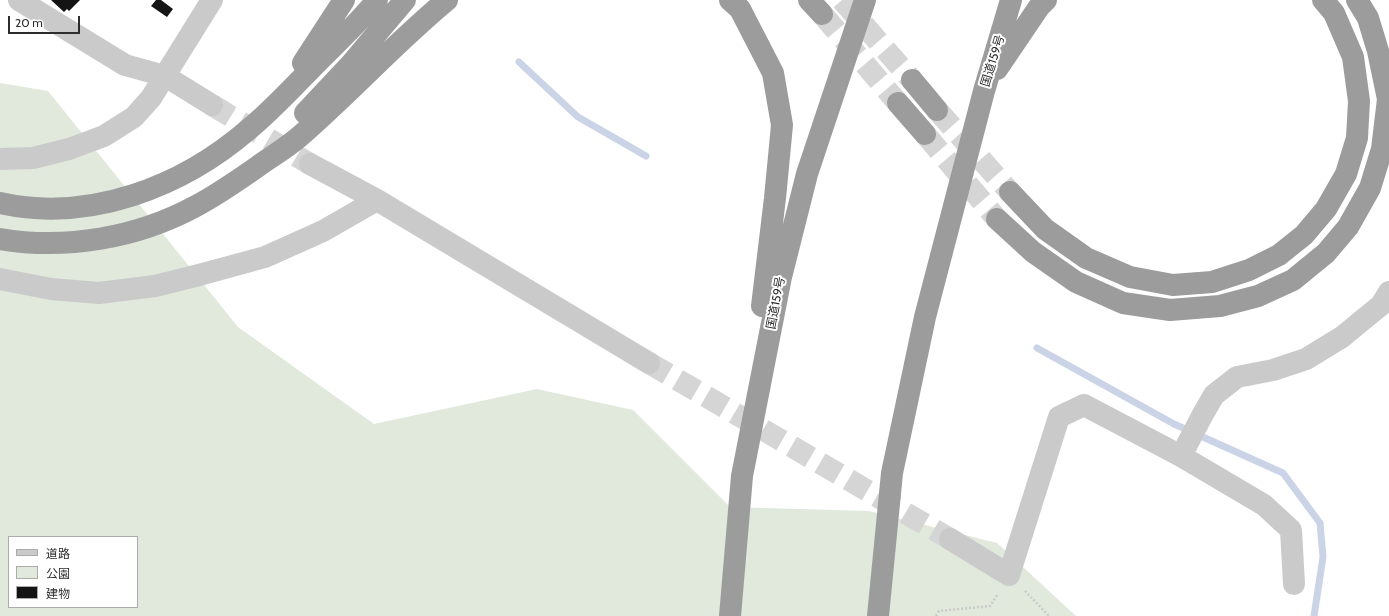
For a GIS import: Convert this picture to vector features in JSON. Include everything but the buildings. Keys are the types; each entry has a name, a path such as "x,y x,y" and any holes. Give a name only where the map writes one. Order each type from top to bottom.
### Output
{"highway":[{"path":"276,104 344,0"},
{"path":"0,204 44,208 81,207 119,199 152,189 186,173 221,151 250,129 377,0"},
{"path":"228,187 295,124 350,64 405,0"},
{"path":"0,238 13,241 54,243 97,240 132,232 167,220 195,207 228,187 298,138 447,0"},
{"path":"730,0 740,9 773,73 782,125 775,198 742,476"},
{"name":"国道159号","path":"730,616 742,476 781,277 807,174 865,0"},
{"name":"国道159号","path":"878,616 892,473 924,317 984,90 1011,0"},
{"path":"984,90 1038,7 1046,0"},
{"path":"1010,192 1045,229 1086,258 1130,277 1173,285 1212,282 1249,270 1279,254 1304,235 1326,209 1346,174 1357,138 1359,101 1352,57 1334,13 1323,0"},
{"path":"997,219 1033,252 1076,282 1123,303 1170,310 1220,306 1258,296 1293,280 1326,253 1348,227 1370,188 1382,149 1388,99 1378,51 1368,18 1357,0"},
{"path":"912,80 938,110"},
{"path":"898,103 925,134"}],"street":[{"path":"19,0 125,65 164,76 212,105"},
{"path":"0,159 34,158 69,149 104,136 134,117 151,98 212,0"},
{"path":"310,164 377,200 649,363"},
{"path":"0,279 51,289 99,293 155,286 265,257 323,231 377,200"},
{"path":"1183,451 1202,414 1214,395 1237,377 1273,370 1306,359 1342,337 1381,305 1389,292"},
{"path":"950,539 1006,582 1059,416 1084,405 1183,451 1264,505 1291,530 1294,584"}],"path":[{"path":"936,616 939,611 990,606 1006,582 1049,616"}],"green space":[{"path":"0,83 48,91 238,327 374,424 537,389 633,410 730,507 869,511 997,543 1076,616 0,616"}],"waterway":[{"path":"519,62 578,117 646,156"},
{"path":"1037,348 1174,424 1283,473 1320,523 1323,557 1314,616"}],"tunnel":[{"path":"842,0 912,80"},
{"path":"822,14 898,103"},
{"path":"212,105 310,164"},
{"path":"937,110 1010,192"},
{"path":"925,134 997,219"},
{"path":"649,363 950,539"}]}
